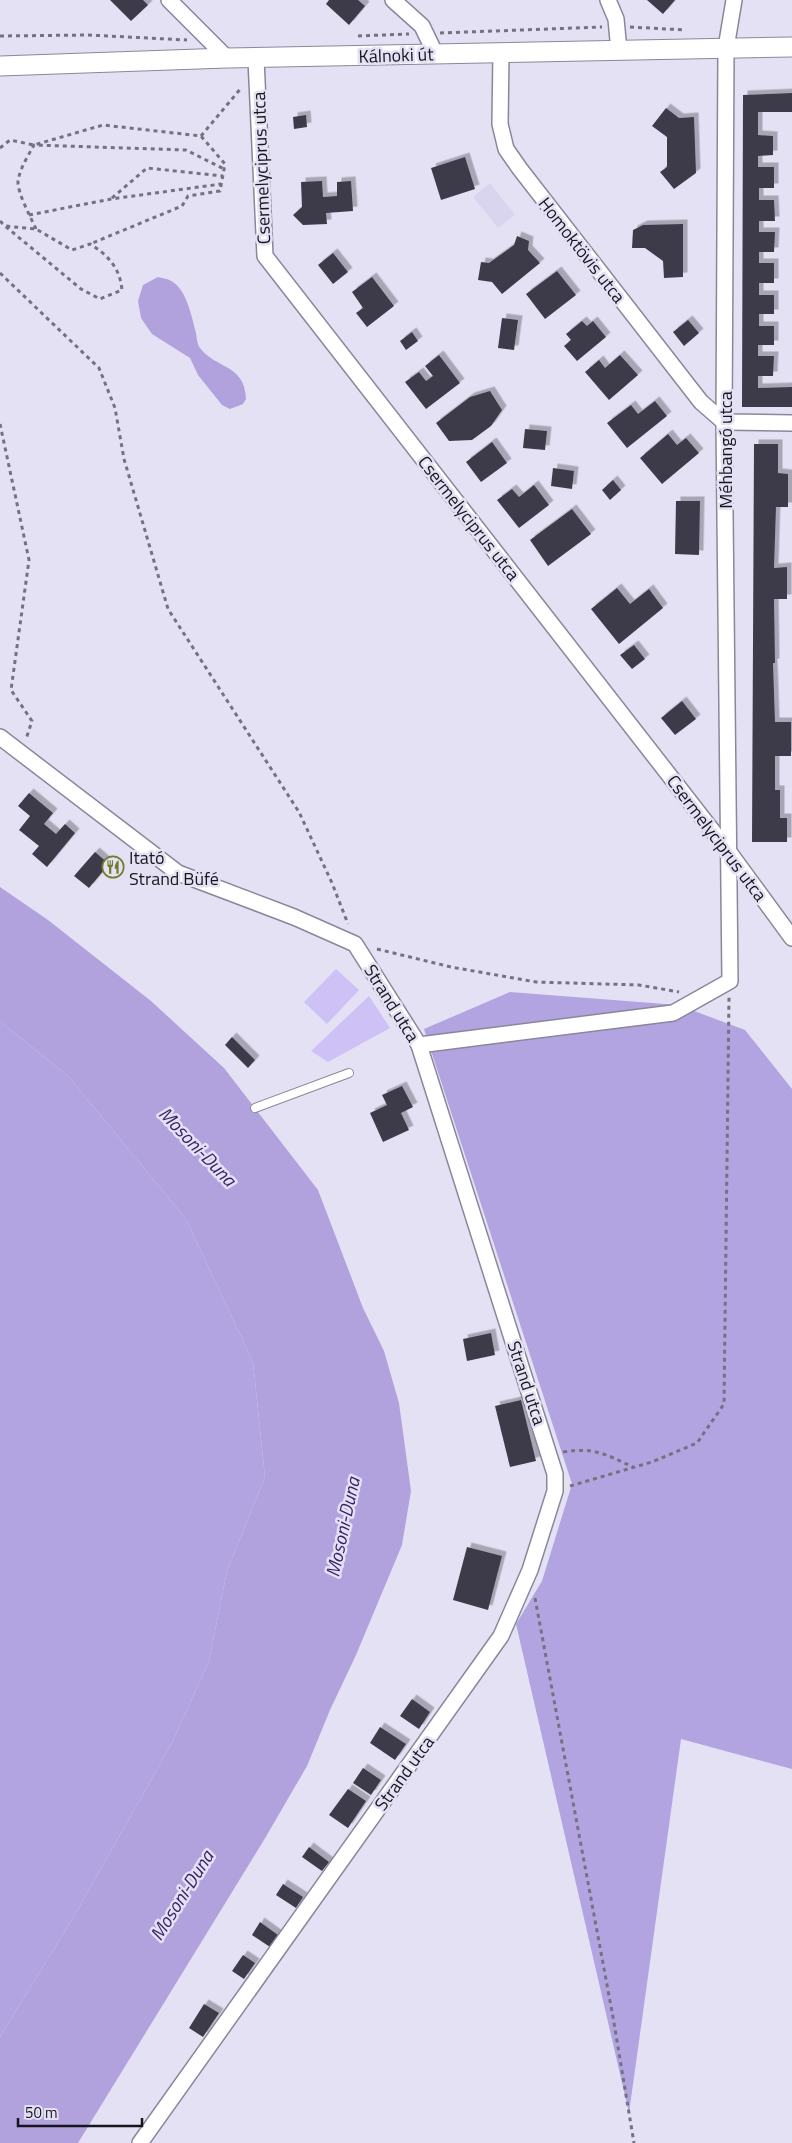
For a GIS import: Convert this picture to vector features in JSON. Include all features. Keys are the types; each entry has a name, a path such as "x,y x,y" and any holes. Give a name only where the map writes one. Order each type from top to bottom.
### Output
{"street":[{"path":"169,0 227,58"},
{"path":"393,0 422,26 435,53"},
{"path":"608,0 616,19 620,52"},
{"name":"Méhbangó utca","path":"730,981 724,422 726,48 734,0"},
{"name":"Kálnoki út","path":"0,66 227,58 256,64 435,53 620,52 792,47"},
{"name":"Homoktövis utca","path":"501,53 500,124 506,148 520,170 701,402 724,422"},
{"name":"Csermelyciprus utca","path":"256,64 264,256 729,852 792,938"},
{"path":"724,422 792,423"},
{"name":"Strand utca","path":"0,737 178,873 294,917 355,944 418,1045 555,1474 555,1490 530,1570 502,1636 140,2143"},
{"path":"418,1045 673,1014 700,996 730,981"}],"lane":[{"path":"255,1108 349,1073"}],"path":[{"path":"348,37 617,26 692,30"},
{"path":"0,36 88,35 212,42"},
{"path":"201,136 256,64"},
{"path":"5,226 36,229 72,250 182,206 188,196 220,191 225,164 201,136 103,125 34,145 24,162 18,183 36,229"},
{"path":"0,148 10,140 34,145 186,150 224,170"},
{"path":"111,199 147,168 223,176"},
{"path":"29,215 111,199 222,184"},
{"path":"0,221 81,289 100,299 122,290 121,277 110,261 104,253 90,244"},
{"path":"0,274 99,368 115,408 124,459 168,609 300,812 332,883 355,944 450,967 536,982 639,985 700,996"},
{"path":"0,424 29,560 11,690 32,721 21,754"},
{"path":"555,1490 652,1462 697,1443 724,1404 730,981"},
{"path":"550,1454 582,1449 591,1450 605,1454 633,1468"},
{"path":"530,1570 613,2017 634,2143"}],"shaded area":[{"path":"490,183 515,215 498,228 473,197"},
{"path":"336,969 359,990 327,1024 304,1002"},
{"path":"510,992 678,1005 745,1030 792,1089 792,1769 681,1739 629,2113 516,1624 542,1581 572,1484 424,1029"},
{"path":"369,996 390,1028 328,1062 311,1051"},
{"path":"0,1021 69,1077 186,1219 253,1362 265,1477 227,1571 209,1661 172,1743 73,1918 0,2037"}],"water":[{"path":"158,277 171,281 182,292 191,313 200,348 214,360 229,368 241,379 246,399 243,404 230,409 222,405 198,375 190,358 152,334 141,318 138,301 143,285"},
{"name":"Mosoni-Duna","path":"0,887 48,920 151,1001 224,1068 318,1190 363,1308 384,1351 399,1403 411,1491 402,1545 307,1766 264,1840 78,2143 0,2143 0,2037 73,1918 172,1743 209,1661 227,1571 265,1477 253,1362 186,1219 69,1077 0,1021"}],"building":[{"path":"110,0 143,0 148,5 131,21"},
{"path":"329,0 358,0 365,6 349,25 326,4"},
{"path":"647,0 675,0 663,14"},
{"path":"792,93 792,112 758,112 758,135 773,136 773,155 758,156 758,167 774,167 774,188 759,188 759,200 774,200 775,221 759,221 759,232 775,232 774,252 759,252 759,263 774,263 774,283 759,283 759,295 774,295 774,314 759,314 759,326 774,326 774,345 758,345 758,356 774,356 773,376 758,376 758,388 792,387 792,407 742,407 743,95"},
{"path":"666,108 679,118 694,117 696,173 674,189 660,172 667,167 667,137 652,126"},
{"path":"306,115 307,127 294,129 293,117"},
{"path":"465,157 475,189 441,200 431,168"},
{"path":"322,181 323,197 337,196 337,182 351,181 353,211 326,213 327,224 303,225 293,215 302,207 301,182"},
{"path":"683,224 683,277 664,278 663,261 645,248 632,248 633,230 643,225"},
{"path":"517,236 529,241 528,250 540,263 502,294 492,282 478,280 481,262 489,263 514,245"},
{"path":"333,253 348,272 333,284 318,265"},
{"path":"557,271 576,295 545,319 526,294"},
{"path":"372,277 394,306 367,327 356,313 363,308 352,292"},
{"path":"502,318 518,320 514,350 498,348"},
{"path":"688,320 699,333 684,346 673,332"},
{"path":"582,321 587,326 593,321 606,337 577,361 564,346 571,340 566,334"},
{"path":"412,332 418,341 406,350 400,341"},
{"path":"439,355 460,383 426,409 405,382 419,372 426,381 433,376 425,366"},
{"path":"620,355 638,375 609,400 585,372 599,360 605,368"},
{"path":"490,391 502,410 491,426 472,440 449,441 436,423 470,397"},
{"path":"655,401 667,416 627,448 607,423 631,405 638,414"},
{"path":"525,429 547,431 545,450 523,448"},
{"path":"668,434 677,445 686,438 699,453 662,484 640,458"},
{"path":"492,442 507,463 481,482 466,462"},
{"path":"754,444 778,444 778,473 788,474 788,507 776,507 774,568 787,567 787,599 774,599 775,663 773,663 775,722 791,722 791,756 775,756 775,790 780,790 780,818 787,818 787,842 752,842"},
{"path":"553,468 574,471 572,489 551,486"},
{"path":"613,480 621,490 610,500 602,490"},
{"path":"534,485 549,505 519,528 497,500 512,489 519,497"},
{"path":"676,501 700,501 699,555 675,554"},
{"path":"572,509 591,534 548,566 530,540"},
{"path":"617,588 630,604 649,589 663,608 619,644 591,609"},
{"path":"634,645 645,659 632,669 620,655"},
{"path":"682,701 696,719 675,735 661,718"},
{"path":"29,793 53,813 44,824 56,834 65,824 75,833 47,867 32,854 39,846 19,830 30,816 18,806"},
{"path":"95,852 109,864 89,888 74,876"},
{"path":"232,1037 255,1060 248,1068 225,1045"},
{"path":"402,1086 413,1107 401,1113 409,1130 383,1142 370,1113 387,1105 382,1095"},
{"path":"491,1333 495,1355 467,1361 463,1339"},
{"path":"521,1400 536,1461 510,1467 495,1406"},
{"path":"467,1547 502,1556 488,1610 453,1600"},
{"path":"412,1699 430,1712 419,1729 400,1716"},
{"path":"380,1727 406,1744 395,1760 370,1743"},
{"path":"363,1768 381,1780 371,1795 353,1783"},
{"path":"348,1789 366,1801 348,1828 329,1815"},
{"path":"309,1847 329,1862 322,1871 302,1857"},
{"path":"283,1884 303,1897 296,1908 276,1895"},
{"path":"260,1922 278,1935 270,1947 252,1935"},
{"path":"243,1955 255,1963 244,1979 232,1971"},
{"path":"204,2004 219,2013 203,2037 189,2028"}],"place":[{"name":"Itató Strand Büfé","path":"113,867"}]}
